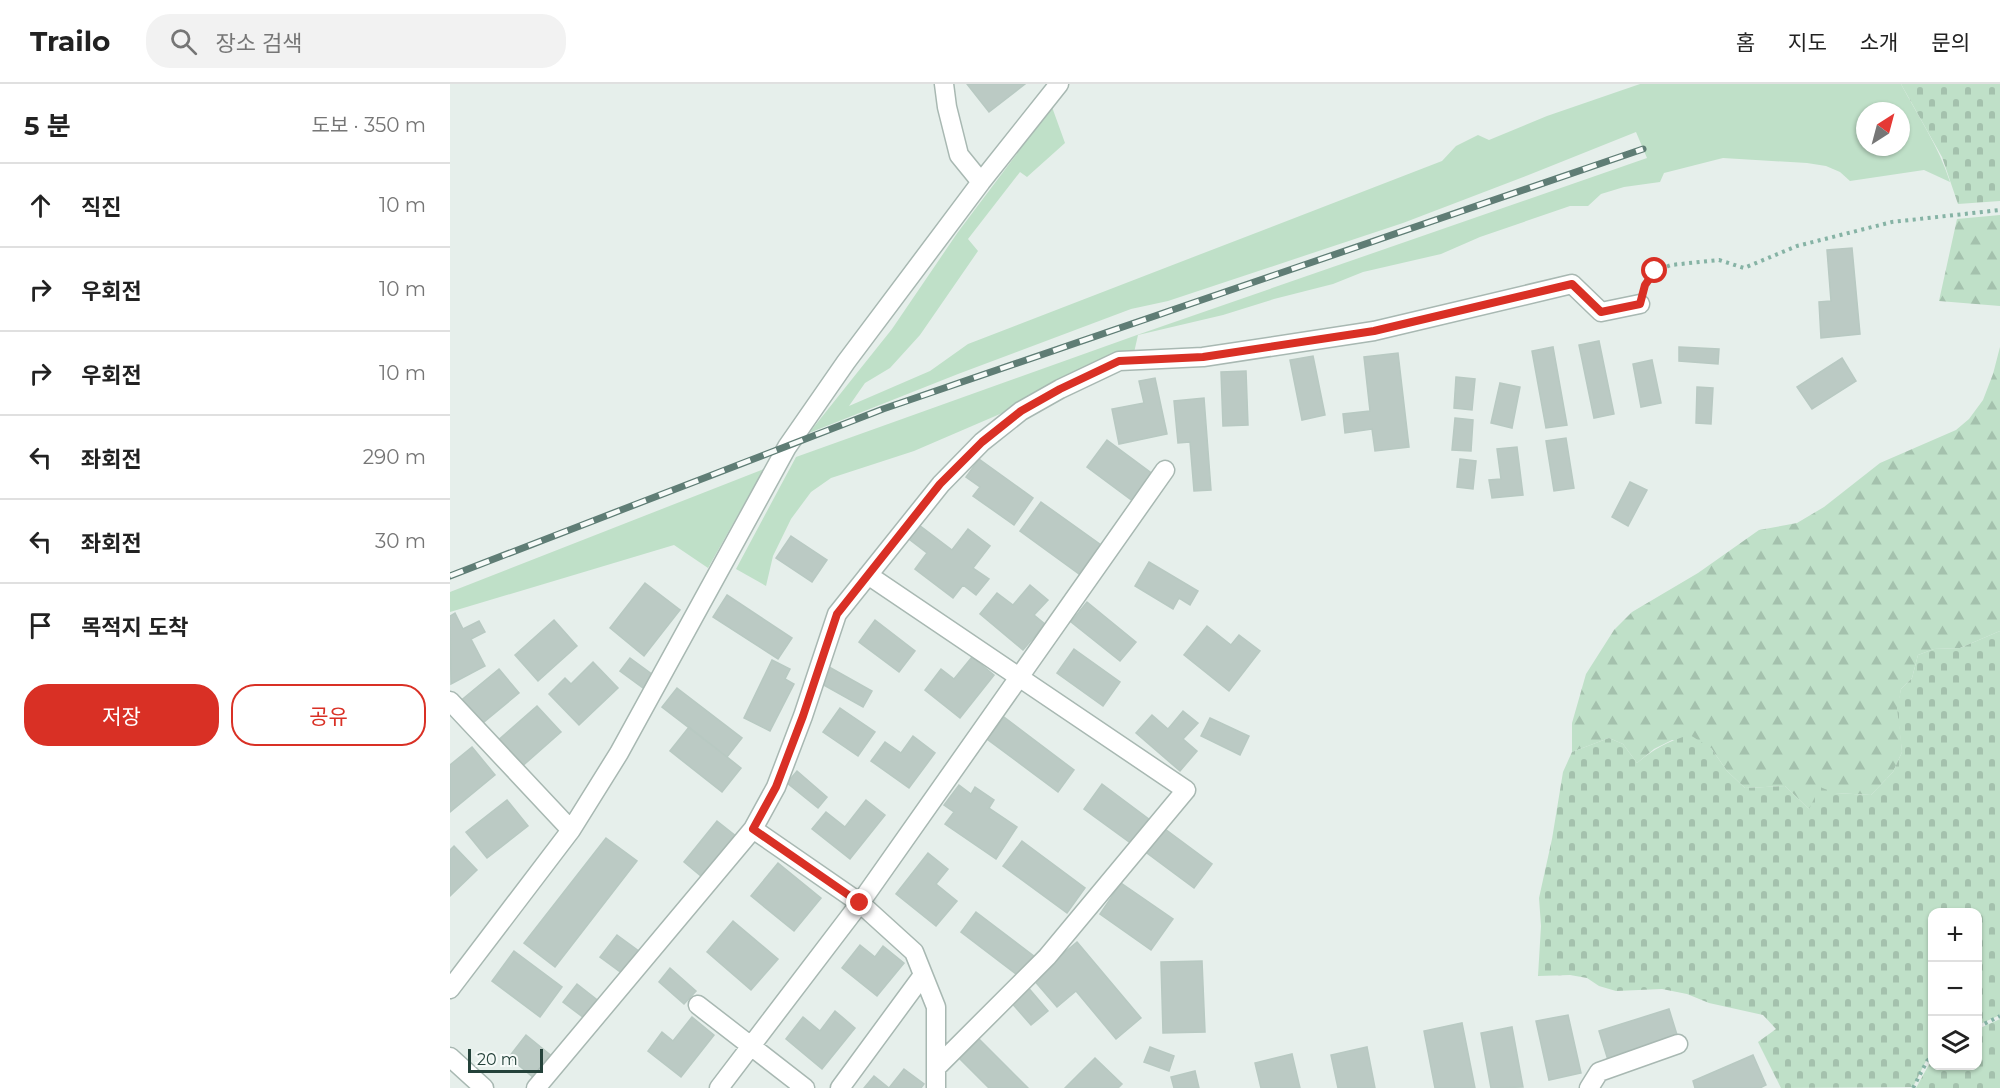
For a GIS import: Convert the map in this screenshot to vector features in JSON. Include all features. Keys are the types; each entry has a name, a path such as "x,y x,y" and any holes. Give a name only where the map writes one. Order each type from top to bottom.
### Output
{"street":[{"path":"944,84 947,107 959,155 981,182"},
{"path":"450,989 571,830 620,753 787,447 846,362 981,182 1059,84"},
{"path":"536,1088 753,829 776,787 803,716 837,614 940,484 982,442 1021,411 1060,389 1119,361 1203,357 1374,331 1572,284 1601,312 1640,304"},
{"path":"719,1088 860,903 1165,470"},
{"path":"868,575 1186,790 1047,957 936,1068"},
{"path":"450,701 571,830"},
{"path":"753,829 860,903 914,952 936,1007 936,1088"},
{"path":"840,1088 923,975"},
{"path":"698,1005 805,1088"},
{"path":"1589,1088 1599,1072 1678,1044"},
{"path":"450,1057 484,1088"}],"path":[{"path":"1640,304 1645,285 1655,271 1671,265 1719,260 1744,268 1797,246 1892,222 2000,210"},
{"path":"1982,1025 2000,1016"},
{"path":"1913,1088 1928,1060"}],"green space":[{"path":"1640,84 1901,84 1934,144 1950,182 1924,170 1850,181 1840,172 1826,166 1723,158 1664,173 1660,182 1624,187 1601,194 1588,206 1570,206 1480,237 1441,254 1363,272 1333,284 1223,315 1138,335 1133,357 914,451 831,478 811,492 791,519 773,556 766,586 736,569 796,457 1137,335 1647,158 1636,132 1403,223 1168,301 1131,309 809,433 892,329 958,232 1052,107 1065,143 1027,177 1020,172 968,239 978,251 920,335 890,368 865,383 849,406 930,371 968,344 1442,161 1456,146 1478,135 1489,140 1547,116"},
{"path":"1901,84 2000,84 2000,201 1958,204 1942,157"},
{"path":"2000,215 2000,306 1939,301 1957,219"},
{"path":"2000,347 2000,631 1960,648 1934,649 1918,655 1912,678 1901,689 1898,708 1902,752 1893,772 1871,795 1835,793 1809,809 1785,786 1745,788 1727,771 1711,748 1672,740 1654,749 1637,763 1623,744 1609,738 1572,752 1572,723 1586,674 1614,630 1632,612 1698,573 1759,530 1797,523 1824,507 1880,463 1956,430 1969,419 1983,400"},
{"path":"764,469 708,568 674,545 450,612 450,592"},
{"path":"2000,631 2000,1015 1982,1023 1982,908 1928,908 1928,1059 1913,1087 1781,1088 1758,1042 1776,1029 1763,1015 1709,1003 1687,994 1662,989 1616,991 1599,986 1587,978 1570,975 1538,976 1541,926 1539,898 1563,772 1572,752 1609,738 1623,744 1637,763 1662,746 1690,735 1711,748 1727,771 1745,788 1785,786 1809,809 1820,787 1835,793 1871,795 1893,772 1902,752 1897,708 1901,689 1912,678 1918,655 1934,649 1960,648"},
{"path":"2000,1019 2000,1088 1916,1088 1928,1066 1928,1070 1982,1070 1982,1027"}],"building":[{"path":"967,84 1025,84 989,112"},
{"path":"1852,248 1860,334 1821,338 1819,302 1831,301 1827,250"},
{"path":"1599,341 1614,414 1594,418 1579,345"},
{"path":"1553,347 1567,425 1546,428 1532,351"},
{"path":"1679,347 1719,349 1718,364 1679,361"},
{"path":"1398,353 1409,447 1375,451 1372,429 1345,433 1343,414 1370,411 1364,357"},
{"path":"1313,356 1325,415 1302,420 1290,360"},
{"path":"1842,358 1856,381 1812,409 1797,387"},
{"path":"1652,360 1661,403 1641,407 1633,364"},
{"path":"1246,371 1248,425 1223,426 1221,372"},
{"path":"1456,377 1475,379 1472,410 1454,408"},
{"path":"1155,378 1167,434 1119,444 1112,409 1144,403 1139,381"},
{"path":"1500,383 1520,387 1512,428 1491,423"},
{"path":"1697,387 1713,388 1711,424 1696,423"},
{"path":"1204,398 1211,490 1194,491 1190,442 1178,443 1174,401"},
{"path":"1455,418 1473,420 1471,451 1452,450"},
{"path":"1566,438 1574,488 1554,491 1546,441"},
{"path":"1107,440 1154,475 1134,502 1087,467"},
{"path":"1517,447 1523,495 1492,498 1489,480 1501,479 1497,449"},
{"path":"979,459 1033,498 1014,525 973,496 980,487 966,477"},
{"path":"1460,459 1476,461 1473,489 1457,487"},
{"path":"1630,482 1647,490 1628,526 1612,517"},
{"path":"1041,502 1101,545 1079,574 1020,531"},
{"path":"919,525 952,550 968,529 990,546 973,568 989,579 976,595 963,585 953,598 915,569 927,553 909,539"},
{"path":"791,536 827,560 812,582 776,558"},
{"path":"1149,562 1198,591 1190,605 1179,598 1173,609 1135,586"},
{"path":"645,583 680,610 644,656 610,628"},
{"path":"1030,585 1048,600 1034,615 1045,624 1023,650 980,614 997,593 1013,605"},
{"path":"727,595 792,638 778,659 713,617"},
{"path":"1087,602 1136,642 1120,661 1071,622"},
{"path":"455,613 463,629 479,621 485,632 471,639 485,666 451,684 450,616"},
{"path":"554,620 577,646 538,681 515,655"},
{"path":"875,620 915,651 899,672 859,642"},
{"path":"1207,626 1231,645 1239,635 1260,651 1229,691 1184,655"},
{"path":"1074,649 1120,682 1103,706 1057,673"},
{"path":"972,657 994,675 960,718 925,690 941,669 954,679"},
{"path":"630,658 653,675 643,688 620,671"},
{"path":"772,660 790,669 785,679 794,684 770,731 744,718"},
{"path":"593,662 618,688 579,725 549,694 565,678 571,684"},
{"path":"829,667 872,691 863,707 820,683"},
{"path":"499,669 519,693 478,727 459,702"},
{"path":"677,688 742,738 727,757 662,707"},
{"path":"537,706 561,732 519,769 496,742"},
{"path":"840,708 875,732 858,756 823,732"},
{"path":"1183,711 1198,723 1183,739 1197,751 1180,771 1136,733 1152,715 1168,729"},
{"path":"1004,717 1074,770 1058,792 987,739"},
{"path":"1210,718 1249,736 1240,755 1201,736"},
{"path":"689,727 741,768 722,792 670,751"},
{"path":"913,736 935,753 909,788 871,761 885,742 901,753"},
{"path":"472,747 495,775 450,812 450,765"},
{"path":"797,771 827,797 818,808 787,783"},
{"path":"1102,784 1154,823 1136,847 1084,809"},
{"path":"959,785 971,794 975,787 994,800 989,808 1017,827 996,859 945,824 954,812 944,805"},
{"path":"507,800 528,826 487,858 466,832"},
{"path":"866,800 885,815 850,859 812,829 826,812 845,827"},
{"path":"717,821 736,836 702,877 684,862"},
{"path":"1161,826 1212,864 1194,888 1143,850"},
{"path":"606,838 637,861 555,967 524,943"},
{"path":"1022,841 1085,888 1067,913 1003,866"},
{"path":"454,846 477,870 450,896 450,850"},
{"path":"928,853 948,869 936,884 957,901 936,926 896,894"},
{"path":"778,863 821,898 794,931 751,896"},
{"path":"1121,883 1173,919 1151,950 1100,914"},
{"path":"976,912 1035,957 1020,977 961,932"},
{"path":"733,921 778,959 751,990 707,952"},
{"path":"617,935 640,952 623,974 600,957"},
{"path":"1077,942 1141,1018 1116,1039 1076,991 1057,1007 1033,979"},
{"path":"860,945 875,957 883,946 904,963 877,996 842,968"},
{"path":"514,951 562,987 540,1017 492,981"},
{"path":"1202,961 1205,1032 1163,1033 1161,962"},
{"path":"670,968 696,991 684,1004 659,982"},
{"path":"577,984 601,1003 588,1021 563,1002"},
{"path":"1026,985 1048,1011 1031,1025 1009,1000"},
{"path":"1669,1009 1678,1038 1608,1060 1599,1031"},
{"path":"835,1011 855,1028 822,1069 786,1039 803,1017 820,1031"},
{"path":"1568,1015 1581,1073 1549,1080 1536,1021"},
{"path":"692,1017 714,1035 681,1077 648,1051 662,1032 673,1041"},
{"path":"1462,1023 1475,1088 1435,1088 1424,1031"},
{"path":"1512,1027 1523,1087 1491,1088 1481,1033"},
{"path":"526,1035 553,1057 535,1079 509,1057"},
{"path":"976,1036 1028,1088 989,1088 956,1055"},
{"path":"1150,1047 1174,1056 1169,1071 1144,1062"},
{"path":"1367,1047 1375,1088 1338,1088 1331,1055"},
{"path":"1292,1054 1300,1088 1261,1088 1255,1063"},
{"path":"1753,1055 1766,1085 1760,1088 1695,1088 1693,1081"},
{"path":"1095,1058 1122,1084 1118,1088 1065,1088"},
{"path":"904,1069 924,1084 921,1088 889,1088"},
{"path":"1195,1071 1199,1088 1174,1088 1171,1077"},
{"path":"874,1076 889,1088 864,1088"}],"railway":[{"path":"450,576 883,409 1643,149"}],"route":[{"path":"860,903 753,829 776,787 803,716 837,614 940,484 982,442 1021,411 1060,389 1119,361 1203,357 1374,331 1572,284 1601,312 1640,304 1645,285 1655,271"}]}
